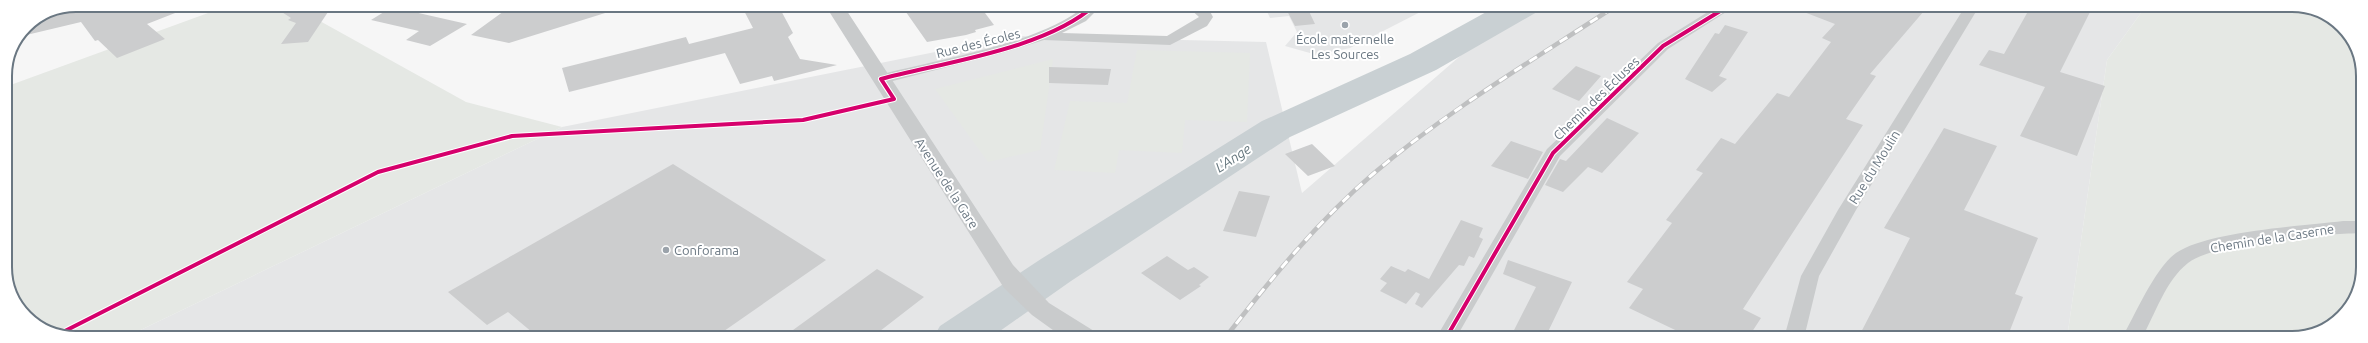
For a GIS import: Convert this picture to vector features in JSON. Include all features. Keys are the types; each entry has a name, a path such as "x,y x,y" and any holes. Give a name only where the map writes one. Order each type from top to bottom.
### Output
{"street":[{"name":"Avenue de la Gare","path":"838,12 1004,271 1034,306 1057,323 1072,331"},
{"name":"Rue des Écoles","path":"881,79 1042,36 1078,21 1090,12"},
{"name":"Rue des Écoles","path":"1042,36 1170,41 1202,23 1206,17 1204,12"},
{"name":"Chemin des Écluses","path":"1450,331 1553,153 1663,46 1719,12"},
{"name":"Rue du Moulin","path":"1796,331 1810,276 1847,210 1969,12"},
{"name":"Chemin de la Caserne","path":"2136,331 2168,276 2182,258 2208,246 2342,227 2356,227"}],"shaded area":[{"path":"211,12 304,12 466,102 562,127 138,331 76,331 59,329 37,318 23,303 15,288 12,267 12,84"},
{"name":"École maternelle Les Sources","path":"1267,12 1420,12 1350,48 1317,55 1285,46 1297,32 1289,16 1270,18"},
{"path":"1511,12 2142,12 2107,60 2068,331 138,331 562,127 1015,36 1266,42 1302,193"},
{"path":"2142,12 2301,13 2313,15 2328,23 2343,37 2351,51 2355,63 2356,76 2356,267 2354,284 2349,295 2343,306 2334,315 2317,326 2305,330 2292,331 2068,331 2107,60"},
{"path":"1137,50 1250,53 1247,122 1185,120 1182,153 1119,150 1115,173 1054,170 1070,101 1127,103"},
{"path":"1053,59 1040,150 988,162 935,89"}],"building":[{"path":"178,12 147,24 165,39 117,58 98,40 95,41 81,22 28,35 40,23 63,13"},
{"path":"282,12 328,12 308,42 281,44 296,23 288,20 291,18"},
{"path":"384,12 414,12 467,24 430,46 406,40 419,31 371,20"},
{"path":"503,12 608,12 509,43 471,35"},
{"path":"745,12 782,12 793,33 788,37 800,59 837,65 774,81 772,76 740,84 725,53 569,92 562,68 686,37 689,44 753,28"},
{"path":"906,12 984,12 994,25 975,30 976,32 966,35 927,42"},
{"path":"1288,12 1309,12 1315,24 1295,26"},
{"path":"1804,12 1923,12 1870,74 1876,76 1846,119 1863,125 1743,309 1761,318 1753,331 1677,331 1629,308 1643,289 1627,282 1672,223 1666,220 1703,173 1696,170 1721,138 1735,144 1777,93 1789,97 1831,42 1822,38 1835,24"},
{"path":"2028,12 2090,12 2060,72 2105,86 2077,156 2020,136 2045,87 1979,65 1989,50 2004,54"},
{"path":"1725,25 1748,32 1719,76 1727,79 1712,92 1685,79 1715,33 1719,34"},
{"path":"1576,66 1601,76 1579,101 1552,89"},
{"path":"1049,67 1111,69 1108,85 1049,83"},
{"path":"1607,118 1639,133 1602,173 1588,167 1563,192 1545,185 1560,159 1566,161"},
{"path":"1944,128 1997,146 1964,210 2038,238 2015,294 2023,297 2010,331 1862,331 1910,238 1884,228"},
{"path":"1511,141 1543,152 1528,179 1491,166"},
{"path":"1312,144 1335,166 1308,176 1285,154"},
{"name":"Conforama","path":"673,164 826,260 724,331 531,331 508,312 487,325 448,292"},
{"path":"1239,191 1270,196 1256,237 1223,231"},
{"path":"1461,220 1483,228 1479,237 1483,239 1474,258 1469,256 1464,266 1459,265 1422,308 1415,304 1420,294 1416,292 1406,304 1380,291 1387,283 1380,279 1391,266 1405,272 1408,269 1429,279"},
{"path":"1167,256 1188,270 1194,267 1209,277 1199,285 1201,286 1180,300 1141,273"},
{"path":"1508,260 1572,282 1548,331 1514,331 1536,287 1503,274"},
{"path":"877,269 924,297 880,331 792,331"}],"waterway":[{"name":"L'Ange","path":"966,331 1056,270 1276,129 1423,62 1512,12"}],"railway":[{"path":"1231,331 1277,273 1313,232 1352,192 1373,174 1431,128 1606,12"}],"cycle path":[{"path":"67,330 378,172 512,136 803,120 894,99 881,79 962,59 1029,40 1081,18 1087,12"},
{"path":"1450,331 1553,153 1663,46 1719,12"}],"place":[{"name":"École maternelle Les Sources","path":"1345,25"},
{"name":"Conforama","path":"666,250"}]}
